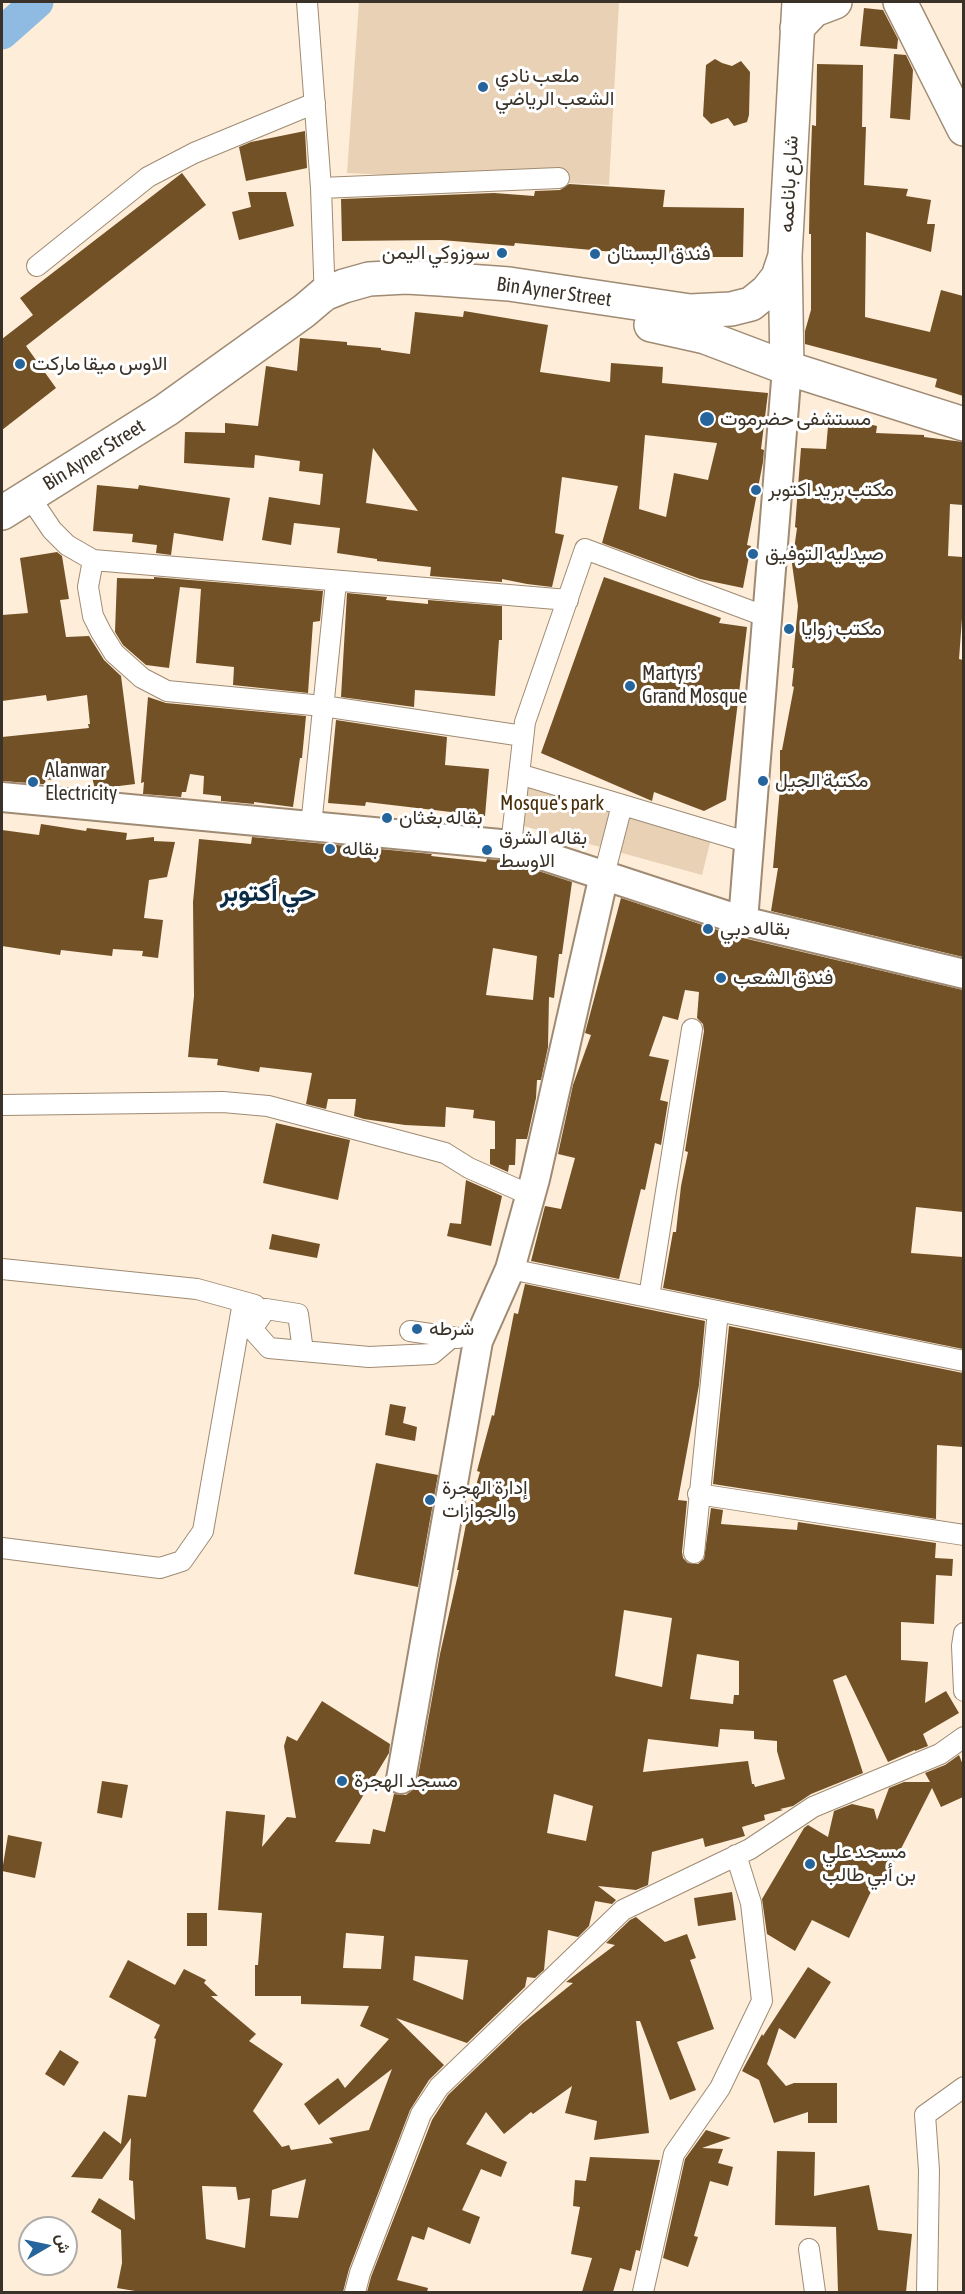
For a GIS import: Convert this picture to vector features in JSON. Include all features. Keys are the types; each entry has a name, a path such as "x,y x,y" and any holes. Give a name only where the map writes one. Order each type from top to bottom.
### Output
{"highway":[{"path":"798,15 835,2"},
{"path":"898,4 961,120"},
{"name":"شارع باناعمه","path":"787,368 785,256 798,15"},
{"name":"Bin Ayner Street","path":"2,513 166,410 318,304 369,279 406,277 509,284 690,311 731,309 751,304 767,291 778,277 785,256"},
{"name":"Bin Ayner Street","path":"318,304 405,296 513,304 621,318 705,337 787,368 963,424"}],"street":[{"path":"308,2 321,188 318,304"},
{"path":"37,266 148,177 194,153 315,103"},
{"path":"321,188 559,178"},
{"path":"743,921 787,368"},
{"path":"29,496 52,530 67,545 93,560 568,600"},
{"path":"511,845 525,722 585,549 767,617"},
{"path":"93,560 88,587 93,616 114,652 142,678 167,691 323,706 523,736"},
{"path":"311,826 336,582"},
{"path":"519,774 750,843"},
{"path":"2,796 511,845 743,921 963,974"},
{"path":"401,1779 465,1339 510,1269 530,1196 622,805"},
{"path":"649,1297 692,1029"},
{"path":"2,1105 223,1102 268,1106 445,1153 469,1168 530,1196"},
{"path":"2,1269 197,1289 266,1309 298,1314 303,1351"},
{"path":"510,1269 963,1361"},
{"path":"2,1548 160,1568 182,1561 203,1531 243,1302"},
{"path":"266,1309 252,1329 269,1348 369,1357 432,1354 465,1339"},
{"path":"694,1553 698,1494 718,1311"},
{"path":"410,1331 465,1339"},
{"path":"698,1494 963,1534"},
{"path":"963,1633 963,1691"},
{"path":"355,2292 360,2273 422,2114 439,2087 623,1910 750,1849 813,1806 940,1755 963,1737"},
{"path":"643,2292 674,2154 720,2088 762,2001 752,1903 736,1855"},
{"path":"927,2292 929,2170 924,2115 963,2087"},
{"path":"809,2249 815,2292"}],"green space":[{"name":"ملعب نادي الشعب الرياضي","path":"359,2 619,2 609,185 347,173"},
{"name":"Mosque's park","path":"524,764 715,823 702,875 520,825"}],"building":[{"path":"864,8 883,10 898,39 897,49 860,46"},
{"path":"894,54 906,55 913,70 910,120 890,118"},
{"path":"715,59 732,66 741,61 750,72 747,122 734,126 728,118 711,124 703,116 706,65"},
{"path":"817,64 863,65 862,127 866,127 864,185 908,189 906,196 931,200 927,224 935,224 931,252 866,232 865,317 930,332 941,290 963,296 963,396 935,387 937,379 805,344 805,331 811,310 810,179 812,125 816,126"},
{"path":"305,131 307,168 246,181 239,147 251,142"},
{"path":"182,173 206,205 26,346 56,388 2,430 2,339 33,315 20,298"},
{"path":"569,184 665,190 663,207 744,208 743,257 669,257 515,243 514,246 441,240 342,241 341,199 494,193 534,196 535,191 560,190"},
{"path":"248,192 286,192 294,226 239,240 232,212 251,207"},
{"path":"464,311 548,325 540,372 610,382 611,363 663,367 662,383 768,393 761,449 764,450 763,462 747,545 751,546 743,588 700,579 602,543 618,486 562,477 555,533 564,535 552,587 502,579 502,582 430,576 431,567 377,561 377,559 337,553 340,528 294,523 291,545 262,540 269,497 320,505 323,474 299,471 300,461 255,455 254,468 184,463 185,432 225,433 225,423 258,426 266,366 297,371 300,338 347,342 347,345 381,348 381,350 410,354 415,312 463,317","holes":["645,435 717,443 708,480 674,473 666,517 639,509","373,448 418,511 366,503"]},
{"path":"829,415 877,426 876,433 924,435 924,437 963,442 963,505 950,504 948,556 963,557 963,605 959,659 963,660 963,957 771,911 778,868 773,868 780,788 780,750 782,750 794,687 792,686 794,668 792,668 798,606 792,564 797,528 795,527 801,448 826,449"},
{"path":"97,485 138,489 139,485 230,498 223,541 174,533 171,555 156,553 157,545 132,542 133,534 93,531"},
{"path":"57,552 62,556 69,599 60,600 66,637 89,636 104,660 121,676 135,784 95,789 92,777 45,780 46,784 2,781 2,737 89,728 88,724 90,724 87,695 47,701 46,695 2,701 2,615 28,613 20,558"},
{"path":"154,577 323,591 320,621 313,622 308,693 233,685 234,667 196,663 201,589 180,587 169,668 146,665 123,645 115,632 117,578 154,579"},
{"name":"Martyrs' Grand Mosque","path":"604,577 721,618 719,623 747,627 726,800 704,811 654,792 652,801 541,753"},
{"path":"347,593 428,604 428,600 502,606 502,640 499,640 495,696 415,690 414,707 341,697"},
{"path":"148,697 166,703 306,716 302,758 300,758 293,807 221,801 221,796 203,794 204,776 190,774 186,792 182,792 181,797 143,794 144,782 141,783"},
{"path":"336,720 447,737 445,765 489,769 485,816 366,802 365,806 328,803"},
{"path":"41,824 86,831 87,828 127,833 126,840 154,837 154,841 175,842 167,877 149,880 144,918 163,920 158,958 142,956 143,951 113,949 112,956 61,950 60,955 2,946 2,830 39,835"},
{"path":"252,837 432,854 431,856 486,862 487,859 508,861 572,882 562,954 559,954 554,998 549,997 548,1047 541,1080 537,1080 536,1098 527,1139 516,1139 515,1165 509,1165 508,1172 490,1164 490,1149 495,1149 495,1121 473,1118 474,1110 446,1107 445,1127 405,1125 364,1119 354,1116 356,1099 328,1099 326,1109 306,1104 312,1073 260,1067 259,1072 217,1065 218,1059 188,1057 194,996 193,902 199,839 251,844","holes":["493,948 537,956 533,1000 486,995"]},
{"path":"621,898 739,937 963,990 963,1212 916,1207 911,1253 963,1257 963,1349 663,1288 673,1232 676,1232 681,1186 688,1152 685,1151 704,1031 703,1024 697,1018 699,992 685,990 678,1020 663,1016 649,1056 669,1060 660,1100 668,1102 661,1145 655,1143 645,1190 641,1189 619,1279 531,1261 545,1206 561,1209 575,1158 558,1154 573,1085 591,1035 585,1033"},
{"path":"276,1123 350,1140 338,1200 263,1183"},
{"path":"466,1180 502,1196 491,1246 447,1236 450,1223 461,1224"},
{"path":"272,1234 320,1244 317,1258 269,1249"},
{"path":"525,1284 705,1321 699,1385 678,1500 687,1501 683,1558 688,1563 698,1564 704,1559 711,1508 723,1510 721,1524 797,1530 798,1522 936,1543 935,1558 953,1559 952,1576 936,1575 934,1624 901,1622 901,1660 928,1662 925,1703 946,1691 959,1713 923,1734 928,1746 888,1762 846,1675 833,1680 863,1773 811,1794 793,1806 764,1815 765,1820 742,1827 745,1836 705,1847 703,1838 652,1852 648,1885 636,1890 598,1886 616,1900 612,1904 595,1901 589,1926 578,1937 548,1930 544,1970 535,1978 527,1977 525,1987 467,2043 396,2018 444,2065 429,2080 410,2110 349,2269 343,2292 141,2292 117,2288 122,2263 121,2230 91,2212 99,2198 135,2220 133,2181 129,2180 131,2138 102,2179 71,2177 104,2131 121,2144 128,2095 146,2097 156,2039 154,2038 160,2025 109,1997 128,1960 175,1985 184,1969 206,1980 204,1983 218,1996 211,1996 256,2034 249,2041 283,2064 253,2111 282,2147 289,2145 291,2150 333,2143 329,2138 369,2130 392,2069 319,2125 304,2104 338,2078 345,2088 389,2039 360,2026 369,2006 301,2004 301,1996 255,1996 255,1965 258,1965 262,1913 218,1910 226,1811 265,1815 262,1847 287,1817 296,1818 284,1746 287,1736 297,1741 322,1701 390,1744 389,1753 335,1842 370,1844 373,1829 385,1832 394,1794 406,1795 414,1789 459,1570 457,1570 469,1509 480,1472 477,1471 492,1415 494,1416 514,1313 518,1314","holes":["624,1610 672,1618 662,1687 615,1676","697,1654 739,1661 739,1695 734,1695 733,1704 690,1699","720,1729 754,1731 754,1739 777,1741 777,1751 785,1779 755,1787 752,1784 748,1761 643,1772 648,1739 718,1747","554,1794 593,1806 586,1841 547,1833","346,1933 384,1936 381,1969 343,1968","415,1956 468,1960 463,2000 413,1980","306,2179 298,2218 270,2216 272,2190","202,2186 236,2187 238,2200 250,2198 245,2248 206,2239"]},
{"path":"729,1326 963,1373 963,1447 937,1445 936,1519 713,1484"},
{"path":"390,1404 406,1407 403,1423 417,1427 415,1441 385,1435"},
{"path":"376,1463 438,1475 418,1587 354,1574"},
{"path":"959,1755 963,1765 963,1797 941,1807 932,1788 883,1884 876,1881 849,1938 812,1920 795,1951 767,1934 762,1899 804,1828 808,1825 828,1837 834,1811 852,1804 874,1809 877,1820 889,1788 904,1782 930,1782 925,1773 945,1765"},
{"path":"102,1781 128,1785 122,1818 97,1813"},
{"path":"8,1835 42,1842 35,1878 2,1871"},
{"path":"732,1892 736,1920 698,1926 694,1898"},
{"path":"187,1913 207,1913 207,1946 187,1946"},
{"path":"636,1917 665,1942 687,1934 696,1958 690,1960 714,2029 677,2042 696,2090 670,2100 640,2021 636,2021 649,2133 594,2140 597,2121 565,2113 572,2086 533,2114 531,2112 504,2134 486,2112 466,2144 507,2162 501,2177 481,2169 462,2210 480,2217 470,2244 428,2227 424,2240 412,2236 397,2280 428,2288 427,2292 367,2292 432,2120 448,2095 522,2024 573,1983 566,1982 615,1945 606,1943"},
{"path":"808,1967 831,1982 795,2039 779,2028 767,2064 786,2086 794,2083 837,2083 837,2123 808,2123 808,2112 774,2123 759,2080 742,2071 762,2034 763,2036"},
{"path":"60,2050 79,2062 64,2086 45,2074"},
{"path":"706,2130 731,2138 702,2148 723,2149 718,2163 733,2167 728,2186 710,2181 694,2236 698,2237 688,2267 663,2258 685,2159"},
{"path":"777,2151 815,2152 814,2196 869,2185 878,2230 912,2234 906,2292 838,2292 836,2227 775,2225"},
{"path":"590,2157 660,2160 640,2251 636,2250 631,2271 620,2268 613,2292 582,2292 592,2258 571,2254 580,2207 573,2206 575,2180 586,2181"}],"waterway":[{"path":"2,33 37,2"}],"place":[{"name":"ملعب نادي الشعب الرياضي","path":"483,87"},
{"name":"سوزوكي اليمن","path":"502,253"},
{"name":"فندق البستان","path":"595,254"},
{"name":"الاوس ميقا ماركت","path":"20,364"},
{"name":"مستشفى حضرموت","path":"707,419"},
{"name":"مكتب بريد اكتوبر","path":"756,490"},
{"name":"صيدليه التوفيق","path":"753,554"},
{"name":"مكتب زوايا","path":"789,629"},
{"name":"Martyrs' Grand Mosque","path":"630,686"},
{"name":"مكتبة الجيل","path":"763,781"},
{"name":"Alanwar Electricity","path":"33,782"},
{"name":"بقاله بغثان","path":"387,818"},
{"name":"بقاله","path":"330,849"},
{"name":"بقاله الشرق الاوسط","path":"487,850"},
{"name":"بقاله دبي","path":"708,929"},
{"name":"فندق الشعب","path":"721,978"},
{"name":"شرطه","path":"417,1329"},
{"name":"إدارة الهجرة والجوازات","path":"430,1500"},
{"name":"مسجد الهجرة","path":"342,1781"},
{"name":"مسجد علي بن أبي طالب","path":"810,1864"}],"district":[{"name":"حي أكتوبر","path":"268,893"}]}
